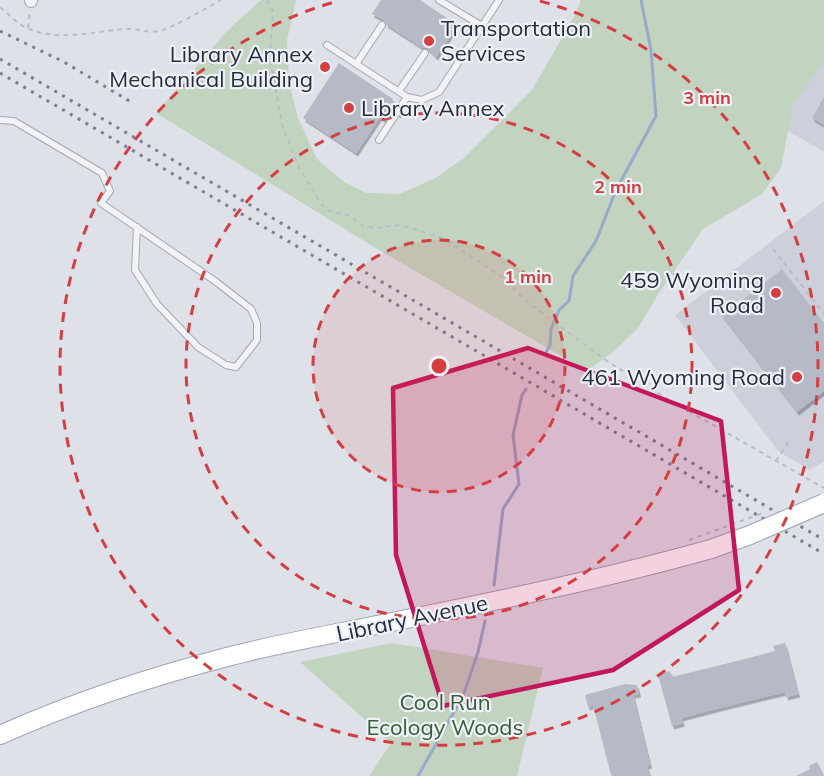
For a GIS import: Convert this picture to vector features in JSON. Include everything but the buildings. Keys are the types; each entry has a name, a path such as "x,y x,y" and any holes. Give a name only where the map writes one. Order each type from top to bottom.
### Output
{"main road":[{"name":"Library Avenue","path":"0,735 51,712 123,687 230,656 553,589 633,571 711,549 750,535 819,498"}],"lane":[{"path":"439,0 482,26"},
{"path":"327,45 407,97 422,100 438,93 499,0"},
{"path":"356,63 382,26"},
{"path":"399,91 425,53"},
{"path":"379,140 407,97"},
{"path":"0,120 14,122 102,173 110,191 101,203 137,227 215,281 251,309 257,323 257,340 236,367 226,365 198,346 157,304 135,270 137,227"}],"path":[{"path":"0,7 13,20 28,29 64,35 95,34 134,28 159,31 220,0"},
{"path":"269,0 273,11 270,56 282,125 300,168 322,205 330,211 350,216 363,226 375,228 401,225 442,238 502,277 526,301 607,361 669,400 824,488 819,498"},
{"path":"28,29 31,1"},
{"path":"772,249 824,314"},
{"path":"776,461 791,438"},
{"path":"689,540 766,512"}],"highlighted area":[{"path":"528,348 721,421 739,590 613,670 443,706 396,555 393,388"}],"shaded area":[{"path":"824,56 824,152 780,126"},
{"path":"824,201 824,462 809,470 778,451 675,315"}],"green space":[{"path":"261,0 296,0 287,40 289,82 298,118 317,159 344,182 367,193 400,194 437,177 464,158 532,90 575,15 581,0 824,0 824,62 793,105 781,168 762,194 703,229 638,328 613,352 587,371 369,244 156,113 228,30"},
{"name":"Cool Run Ecology Woods","path":"392,643 543,668 517,776 369,776 391,743 300,662"}],"waterway":[{"path":"545,354 550,345 551,329 559,310 569,301 573,276 596,241 616,190 656,116 651,50 641,0"},
{"path":"494,585 503,509 519,484 513,435 522,395 526,389"},
{"path":"418,776 463,696 478,652 485,621"}],"railway":[{"path":"0,31 64,62 131,102"},
{"path":"0,59 824,540"},
{"path":"0,73 824,554"}],"place":[{"name":"Transportation Services","path":"429,41"},
{"name":"Library Annex Mechanical Building","path":"325,67"},
{"name":"Library Annex","path":"349,108"},
{"name":"459 Wyoming Road","path":"776,293"},
{"name":"461 Wyoming Road","path":"797,377"}]}
